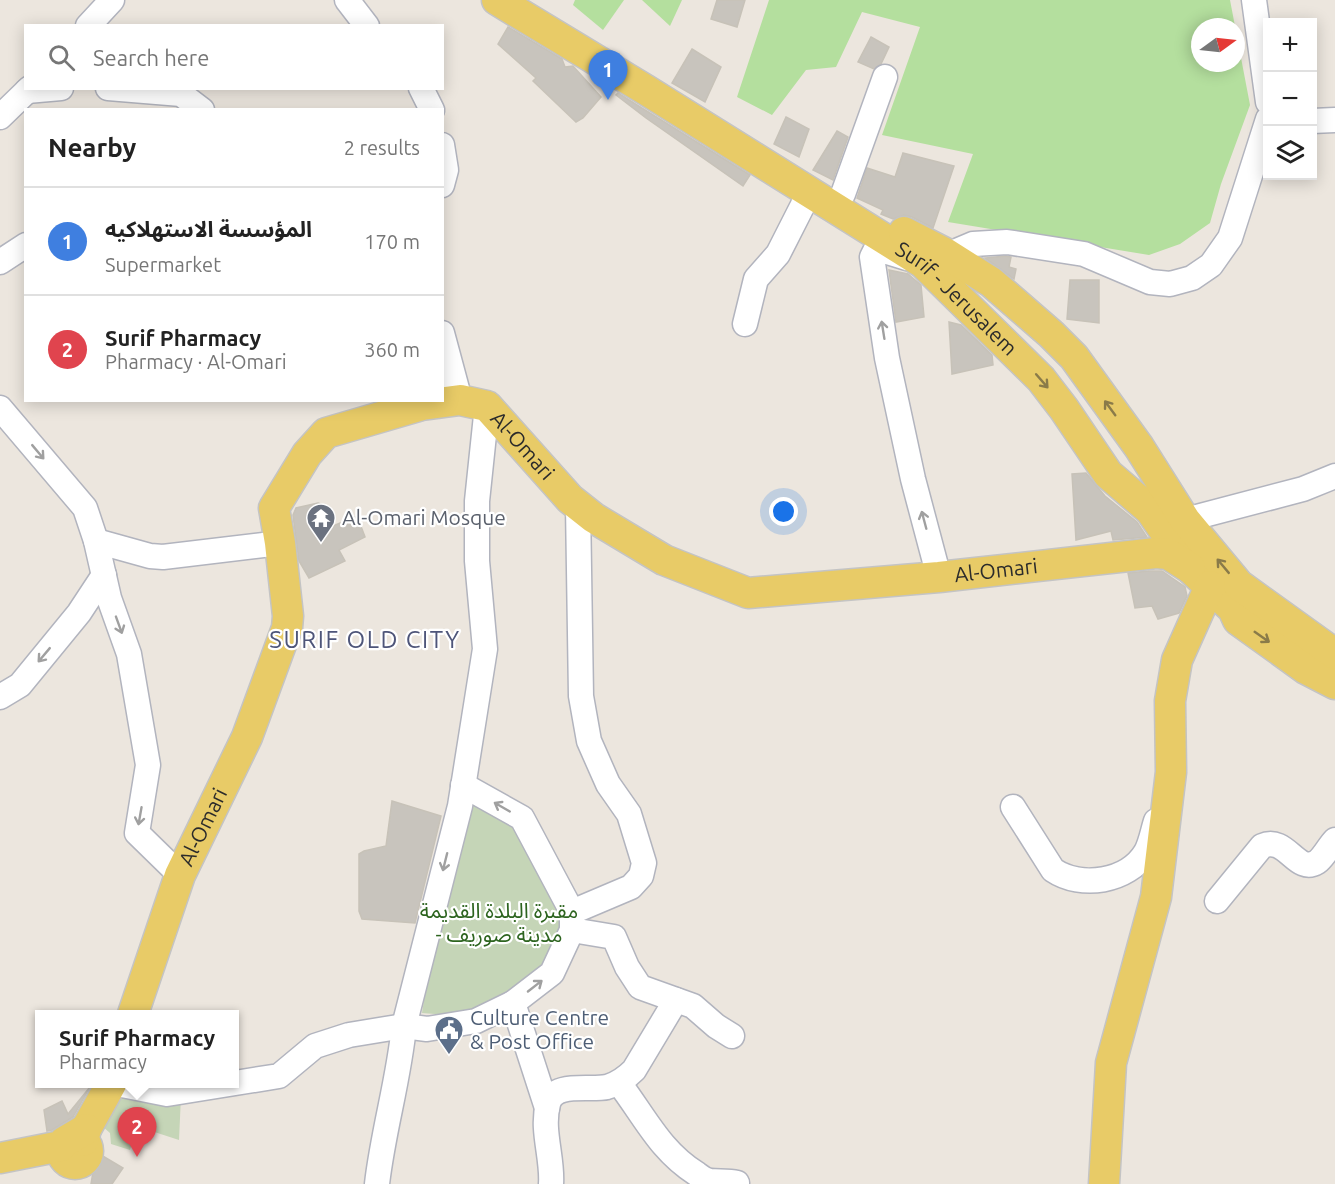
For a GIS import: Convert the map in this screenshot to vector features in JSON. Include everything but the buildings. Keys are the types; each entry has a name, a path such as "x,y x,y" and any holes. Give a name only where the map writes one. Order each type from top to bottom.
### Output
{"main road":[{"name":"Surif - Jerusalem","path":"497,0 646,90 809,193 940,263 990,282 1051,334 1074,357 1161,480 1185,520 1239,585 1335,654"},
{"name":"Surif - Jerusalem","path":"536,0 905,233 940,263 1041,379 1108,474 1150,510 1200,577 1233,609 1238,620 1306,669 1335,684"},
{"name":"Al-Omari","path":"135,1010 180,875 247,737 287,628 288,616 274,508 307,454 326,433 422,405 474,403 578,506 664,560 748,593 939,577 1156,553 1166,553 1200,577"},
{"path":"1150,510 1159,513 1166,507 1167,500 1161,480"},
{"path":"1150,510 1169,524 1185,520"},
{"path":"1141,556 1154,541 1150,510"},
{"path":"1185,520 1180,529 1182,543 1233,609"},
{"path":"1104,1184 1111,1063 1156,897 1171,772 1170,701 1177,660 1200,577"},
{"path":"0,1175 38,1167 48,1170 77,1157 109,1088"},
{"path":"0,1158 62,1146 77,1157"}],"street":[{"path":"90,24 111,0"},
{"path":"347,0 365,24"},
{"path":"1254,0 1264,72"},
{"path":"843,194 885,77"},
{"path":"0,117 28,90"},
{"path":"133,90 182,94 200,108"},
{"path":"422,90 431,108"},
{"path":"1317,121 1335,120"},
{"path":"939,577 913,479 887,358 872,258 875,252 881,250 940,263 973,244 1007,243 1084,254 1150,282 1170,284 1192,278 1211,265 1230,238 1266,126"},
{"path":"444,158 446,170 444,178"},
{"path":"745,324 756,279 778,254 809,193"},
{"path":"0,262 24,246"},
{"path":"377,1184 404,1026 460,806 485,649 477,561 474,403 444,337"},
{"path":"0,408 85,508 96,541 109,598 129,654 148,765 136,833 180,875"},
{"path":"1185,520 1303,489 1335,476"},
{"path":"239,1082 279,1076 315,1046 349,1035 404,1026 428,1029 476,1022 513,1003 552,973 572,921 631,886 641,876 645,863 629,814 608,784 589,741 581,696 578,506"},
{"path":"96,541 150,556 163,557 280,543"},
{"path":"0,698 20,685 79,613 104,574"},
{"path":"1013,807 1053,870 1062,876 1076,879 1113,877 1132,868 1146,851 1171,772"},
{"path":"463,785 522,818 567,906 572,921"},
{"path":"1217,901 1259,849 1265,845 1277,844 1301,862 1310,865 1319,861 1335,840"},
{"path":"572,921 614,937 627,967 640,987 693,1006 716,1026 732,1036"},
{"path":"547,1108 551,1097 560,1091 599,1088 619,1083 634,1070 676,1000"},
{"path":"513,1003 547,1108 552,1168 551,1184"},
{"path":"619,1083 638,1108 653,1135 682,1165 708,1181 724,1180 737,1183"},
{"path":"140,1088 167,1094 204,1088"}],"green space":[{"path":"575,0 624,0 603,30 573,5"},
{"path":"642,0 682,0 670,26"},
{"path":"769,0 1230,0 1233,18 1191,18 1191,72 1244,72 1250,105 1221,184 1210,223 1180,244 1149,255 948,222 973,154 882,135 920,27 862,12 836,67 806,70 772,115 737,97"},
{"name":"مقبرة البلدة القديمة - مدينة صوريف","path":"457,788 517,821 568,921 548,970 472,1017 422,1013"},
{"path":"181,1096 179,1140 136,1126 130,1150 111,1144 110,1133 102,1126 120,1097"}],"place":[{"name":"المؤسسة الاستهلاكيه","path":"608,100"},
{"name":"Al-Omari Mosque","path":"321,544"},
{"name":"Culture Centre & Post Office","path":"449,1056"},
{"name":"Surif Pharmacy","path":"137,1157"}],"district":[{"name":"SURIF OLD CITY","path":"365,640"}]}
